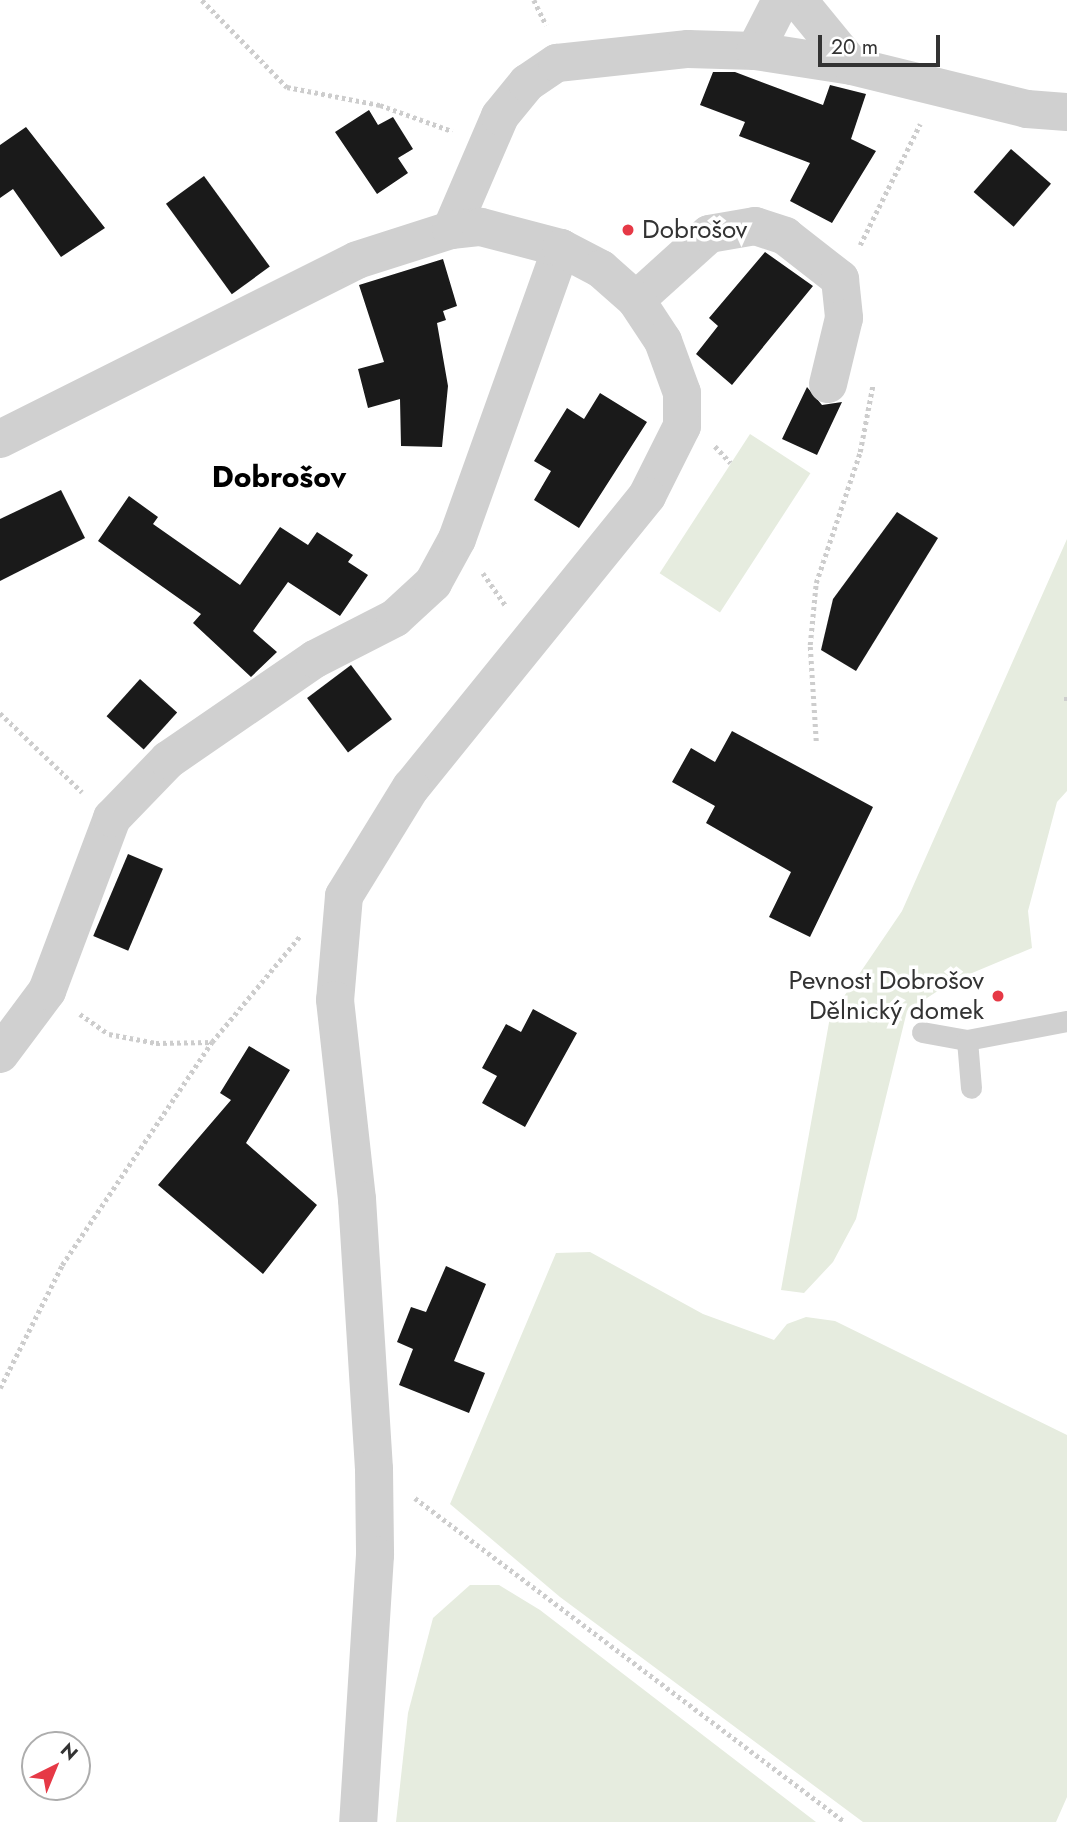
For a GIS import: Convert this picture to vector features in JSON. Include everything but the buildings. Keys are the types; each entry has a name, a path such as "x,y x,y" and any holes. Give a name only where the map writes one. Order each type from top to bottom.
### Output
{"street":[{"path":"755,51 781,0"},
{"path":"798,0 852,66"},
{"path":"451,230 485,146 527,83 557,63 636,52 755,51 852,66 936,90 1067,112"},
{"path":"0,439 357,260 451,230 481,227 561,248 601,269 636,300 675,369 682,426 647,496 411,787 344,896 335,1000 357,1199 374,1469 375,1568 358,1822"},
{"path":"636,300 709,234 731,227 785,236 840,279 844,318 828,384"},
{"path":"0,1054 47,992 112,818 178,753 315,660 395,618 433,583 457,539 561,248"}],"lane":[{"path":"922,1032 967,1040 1067,1021"},
{"path":"967,1040 971,1088"}],"path":[{"path":"202,0 287,87 417,116 485,146"},
{"path":"534,0 545,22"},
{"path":"840,279 936,90"},
{"path":"816,741 810,645 816,583 860,452 874,377"},
{"path":"457,539 511,615 519,656"},
{"path":"0,713 112,818"},
{"path":"0,1388 62,1265 212,1042 276,958 344,896"},
{"path":"47,992 109,1034 156,1043 212,1042"},
{"path":"374,1469 845,1822"}],"shaded area":[{"path":"750,434 810,473 720,612 660,573"},
{"path":"1067,539 1067,791 1057,802 1028,911 1032,948 953,981 907,1011 856,1219 833,1262 804,1293 781,1290 830,1017 902,911"},
{"path":"590,1252 703,1314 774,1340 787,1324 806,1317 835,1321 1067,1435 1067,1797 1056,1822 863,1822 560,1597 450,1504 556,1253"},
{"path":"470,1585 499,1585 540,1610 816,1822 396,1822 408,1713 433,1618"}],"place":[{"name":"Dobrošov","path":"628,230"},
{"name":"Pevnost Dobrošov Dělnický domek","path":"998,996"}],"district":[{"name":"Dobrošov","path":"279,477"}]}
